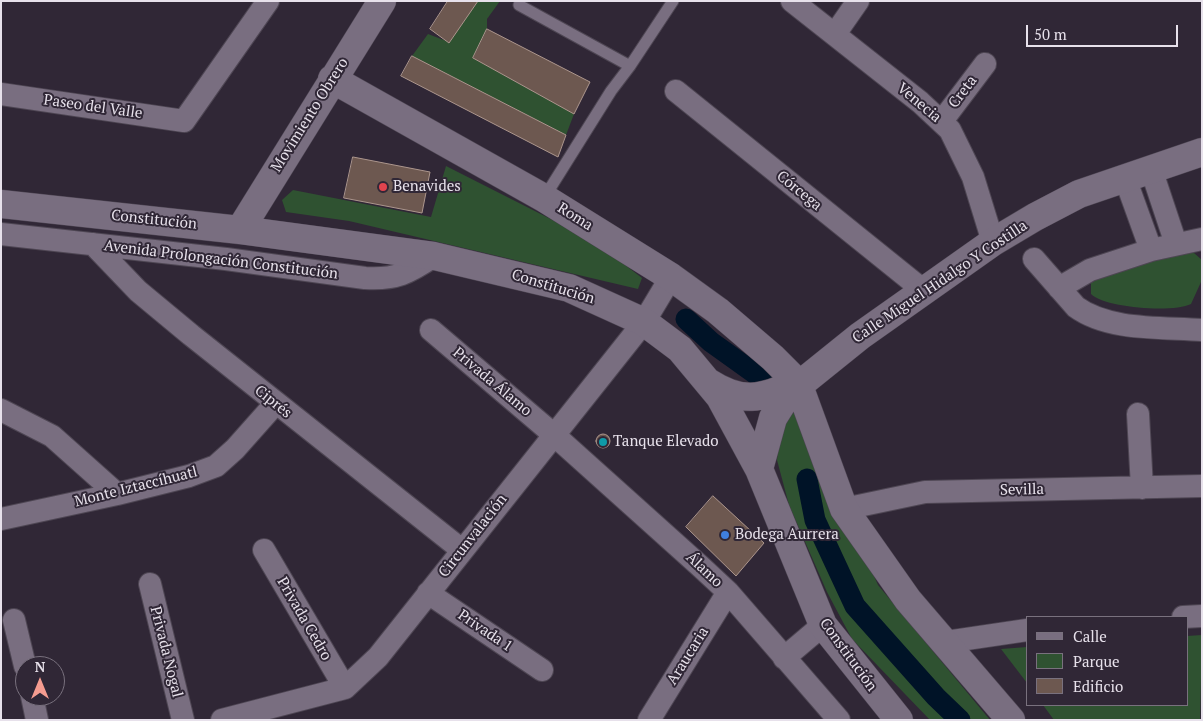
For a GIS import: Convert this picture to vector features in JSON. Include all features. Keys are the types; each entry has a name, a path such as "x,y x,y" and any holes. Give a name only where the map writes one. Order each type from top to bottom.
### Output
{"street":[{"name":"Paseo del Valle","path":"1,94 184,120 268,1"},
{"name":"Movimiento Obrero","path":"240,230 382,1"},
{"name":"Venecia","path":"792,1 942,121 959,145 974,177 992,242"},
{"path":"835,34 858,1"},
{"name":"Creta","path":"942,121 986,64"},
{"name":"Roma","path":"332,80 544,198 671,277 748,336 798,383"},
{"name":"Córcega","path":"676,91 923,290"},
{"name":"Calle Miguel Hidalgo Y Costilla","path":"798,383 923,290 992,242 1035,216 1079,194 1202,152"},
{"path":"1151,169 1176,244"},
{"path":"1125,178 1152,250"},
{"name":"Constitución","path":"5,204 240,230 434,256 569,288 644,322 680,349 720,397 759,469 823,625 899,720"},
{"path":"226,259 240,230"},
{"name":"Avenida Prolongación Constitución","path":"1,234 386,279 408,273 434,256"},
{"path":"1059,288 1090,270 1152,250 1202,239"},
{"name":"Ciprés","path":"93,244 138,291 275,404 462,550"},
{"path":"1034,259 1084,313 1108,321 1202,330"},
{"name":"Circunvalación","path":"222,720 344,688 378,657 553,434 644,322 671,277"},
{"name":"Privada Álamo","path":"431,330 553,434"},
{"path":"708,382 732,396 744,397 778,391 798,383"},
{"path":"759,469 773,418 788,394 798,383"},
{"path":"798,383 844,509 908,600 1011,720"},
{"name":"Monte Iztaccíhuatl","path":"1,519 117,494 189,476 216,466 275,404"},
{"path":"1,410 52,436 117,494"},
{"path":"1138,414 1142,488"},
{"name":"Álamo","path":"553,434 728,592 830,716"},
{"name":"Sevilla","path":"844,509 925,492 1202,486"},
{"name":"Privada Cedro","path":"264,550 344,688"},
{"name":"Privada Nogal","path":"150,584 183,720"},
{"name":"Araucaria","path":"649,720 728,592"},
{"name":"Privada 1","path":"428,593 542,670"},
{"path":"1188,617 1202,616"},
{"path":"14,620 23,656"},
{"path":"784,658 823,625"},
{"path":"946,642 1026,630"},
{"path":"34,706 37,720"}],"lane":[{"path":"544,198 611,91 673,1"},
{"path":"519,4 630,66"}],"green space":[{"path":"478,1 500,1 487,19 487,29 473,58 574,114 566,135 412,56 428,34 449,42"},
{"path":"446,166 594,241 642,278 638,289 349,221 286,212 282,200 293,190 431,217"},
{"path":"1188,252 1194,253 1202,260 1201,282 1191,304 1170,308 1140,308 1110,303 1091,294 1091,278 1103,271"},
{"path":"799,410 878,585 990,720 930,720 852,639 827,592 789,505 777,460 781,420"},
{"path":"1202,635 1200,720 1054,720 1044,706 1188,706 1188,636"},
{"path":"1026,647 1026,682 1001,649"}],"building":[{"path":"448,1 478,1 449,43 430,29"},
{"path":"487,29 590,82 574,114 473,58"},
{"path":"412,56 566,135 558,157 401,76"},
{"path":"353,157 430,172 422,213 344,198"},
{"name":"Tanque Elevado","path":"603,434 608,436 610,441 608,446 603,448 598,446 596,441 598,436"},
{"name":"Bodega Aurrera","path":"713,496 764,543 736,576 686,527"}],"waterway":[{"path":"686,319 711,342 764,380"},
{"path":"807,479 815,520 855,606 936,697 960,720"}],"place":[{"name":"Benavides","path":"383,187"},
{"name":"Tanque Elevado","path":"603,442"},
{"name":"Bodega Aurrera","path":"725,535"}]}
